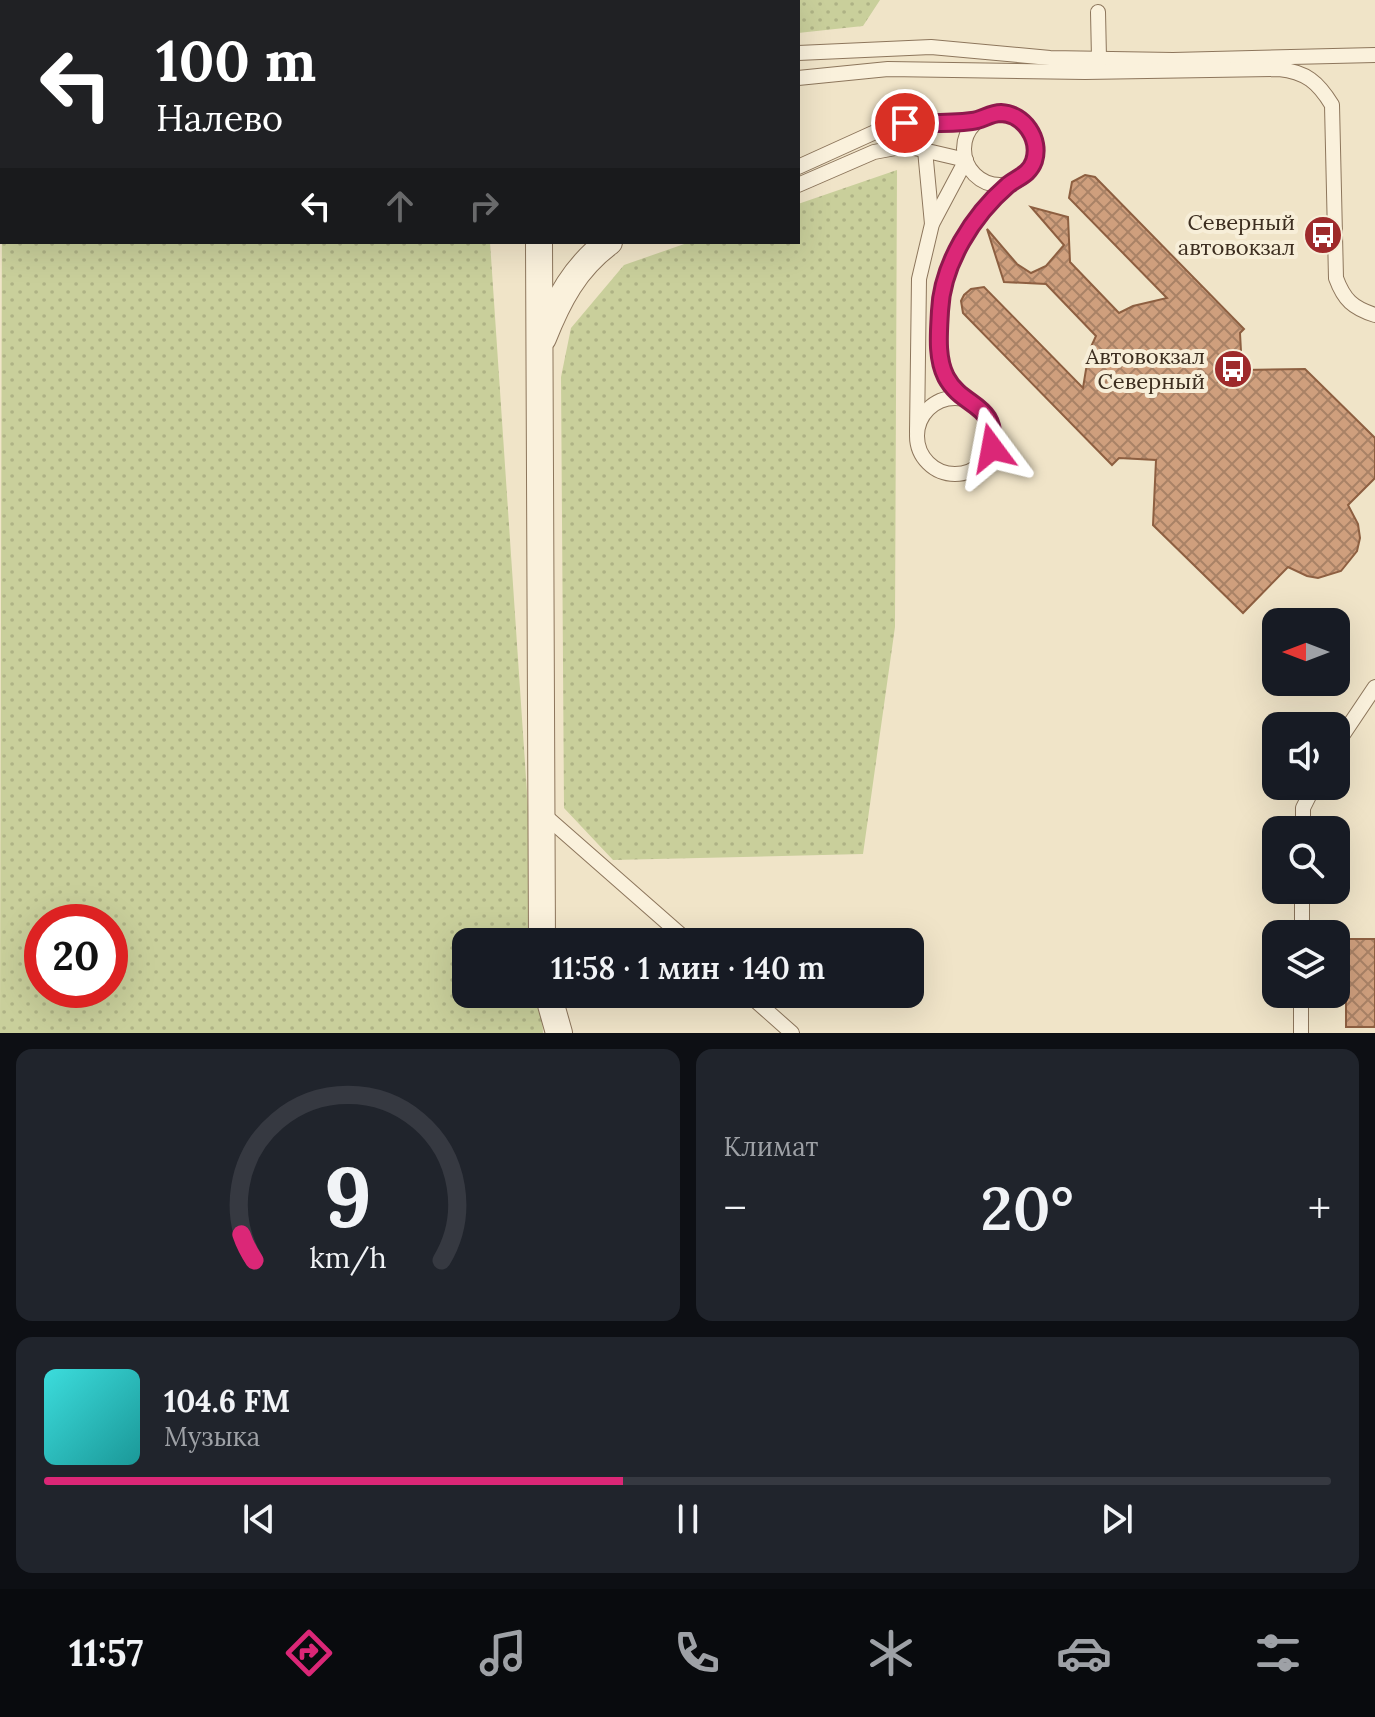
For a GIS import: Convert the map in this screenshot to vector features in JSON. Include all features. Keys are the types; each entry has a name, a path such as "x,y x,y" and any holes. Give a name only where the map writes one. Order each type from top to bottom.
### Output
{"street":[{"path":"539,244 542,928"},
{"path":"538,349 555,307 572,277 607,244"},
{"path":"552,1008 559,1033"}],"lane":[{"path":"1098,12 1099,58"},
{"path":"800,53 931,47 1050,58 1173,60 1375,55"},
{"path":"800,78 888,69 1296,71 1310,77 1321,87 1332,105 1336,278 1343,297 1356,309 1375,315"},
{"path":"800,166 853,140 905,123 952,124 1000,113 1021,120 1034,139 1036,150 1029,171 1010,183 965,235 949,269 940,303 938,345 946,376 965,399 986,412 994,435 992,448 978,468 954,475 930,466 918,444 919,279 932,224 966,160"},
{"path":"979,120 966,138 966,160 970,170 988,183 1010,183"},
{"path":"800,184 874,152 906,146 966,160"},
{"path":"925,150 932,224"},
{"path":"917,432 925,412 933,405 953,398 965,399"},
{"path":"1350,724 1375,687"},
{"path":"541,812 673,928"},
{"path":"764,1008 792,1033"},
{"path":"1301,1008 1301,1033"}],"green space":[{"path":"800,0 880,0 863,26 800,33"},
{"path":"897,170 895,627 863,854 613,860 564,808 561,377 571,328 624,265 684,244 800,244 800,203"},
{"path":"2,244 490,244 536,928 452,928 452,1008 542,1008 543,1033 0,1033"}],"building":[{"path":"1085,175 1095,177 1244,329 1240,333 1242,370 1305,369 1375,438 1375,478 1348,505 1358,524 1360,538 1357,551 1341,571 1318,578 1288,567 1243,613 1153,525 1156,460 1119,458 1112,465 963,313 961,301 964,295 971,289 984,287 1083,388 1089,351 1096,336 1046,284 1004,282 987,229 1017,264 1031,273 1046,266 1064,245 1031,207 1068,217 1070,262 1119,313 1133,306 1167,298 1069,198 1072,182"},
{"path":"1350,939 1375,939 1375,1027 1346,1027 1346,1008 1350,1008"}],"place":[{"name":"Северный автовокзал","path":"1323,235"},
{"name":"Автовокзал Северный","path":"1233,369"}],"route":[{"path":"905,123 952,124 1000,113 1021,120 1034,139 1036,150 1029,171 1010,183 965,235 949,269 940,303 938,345 946,376 965,399 986,412 994,435 992,448"}]}
